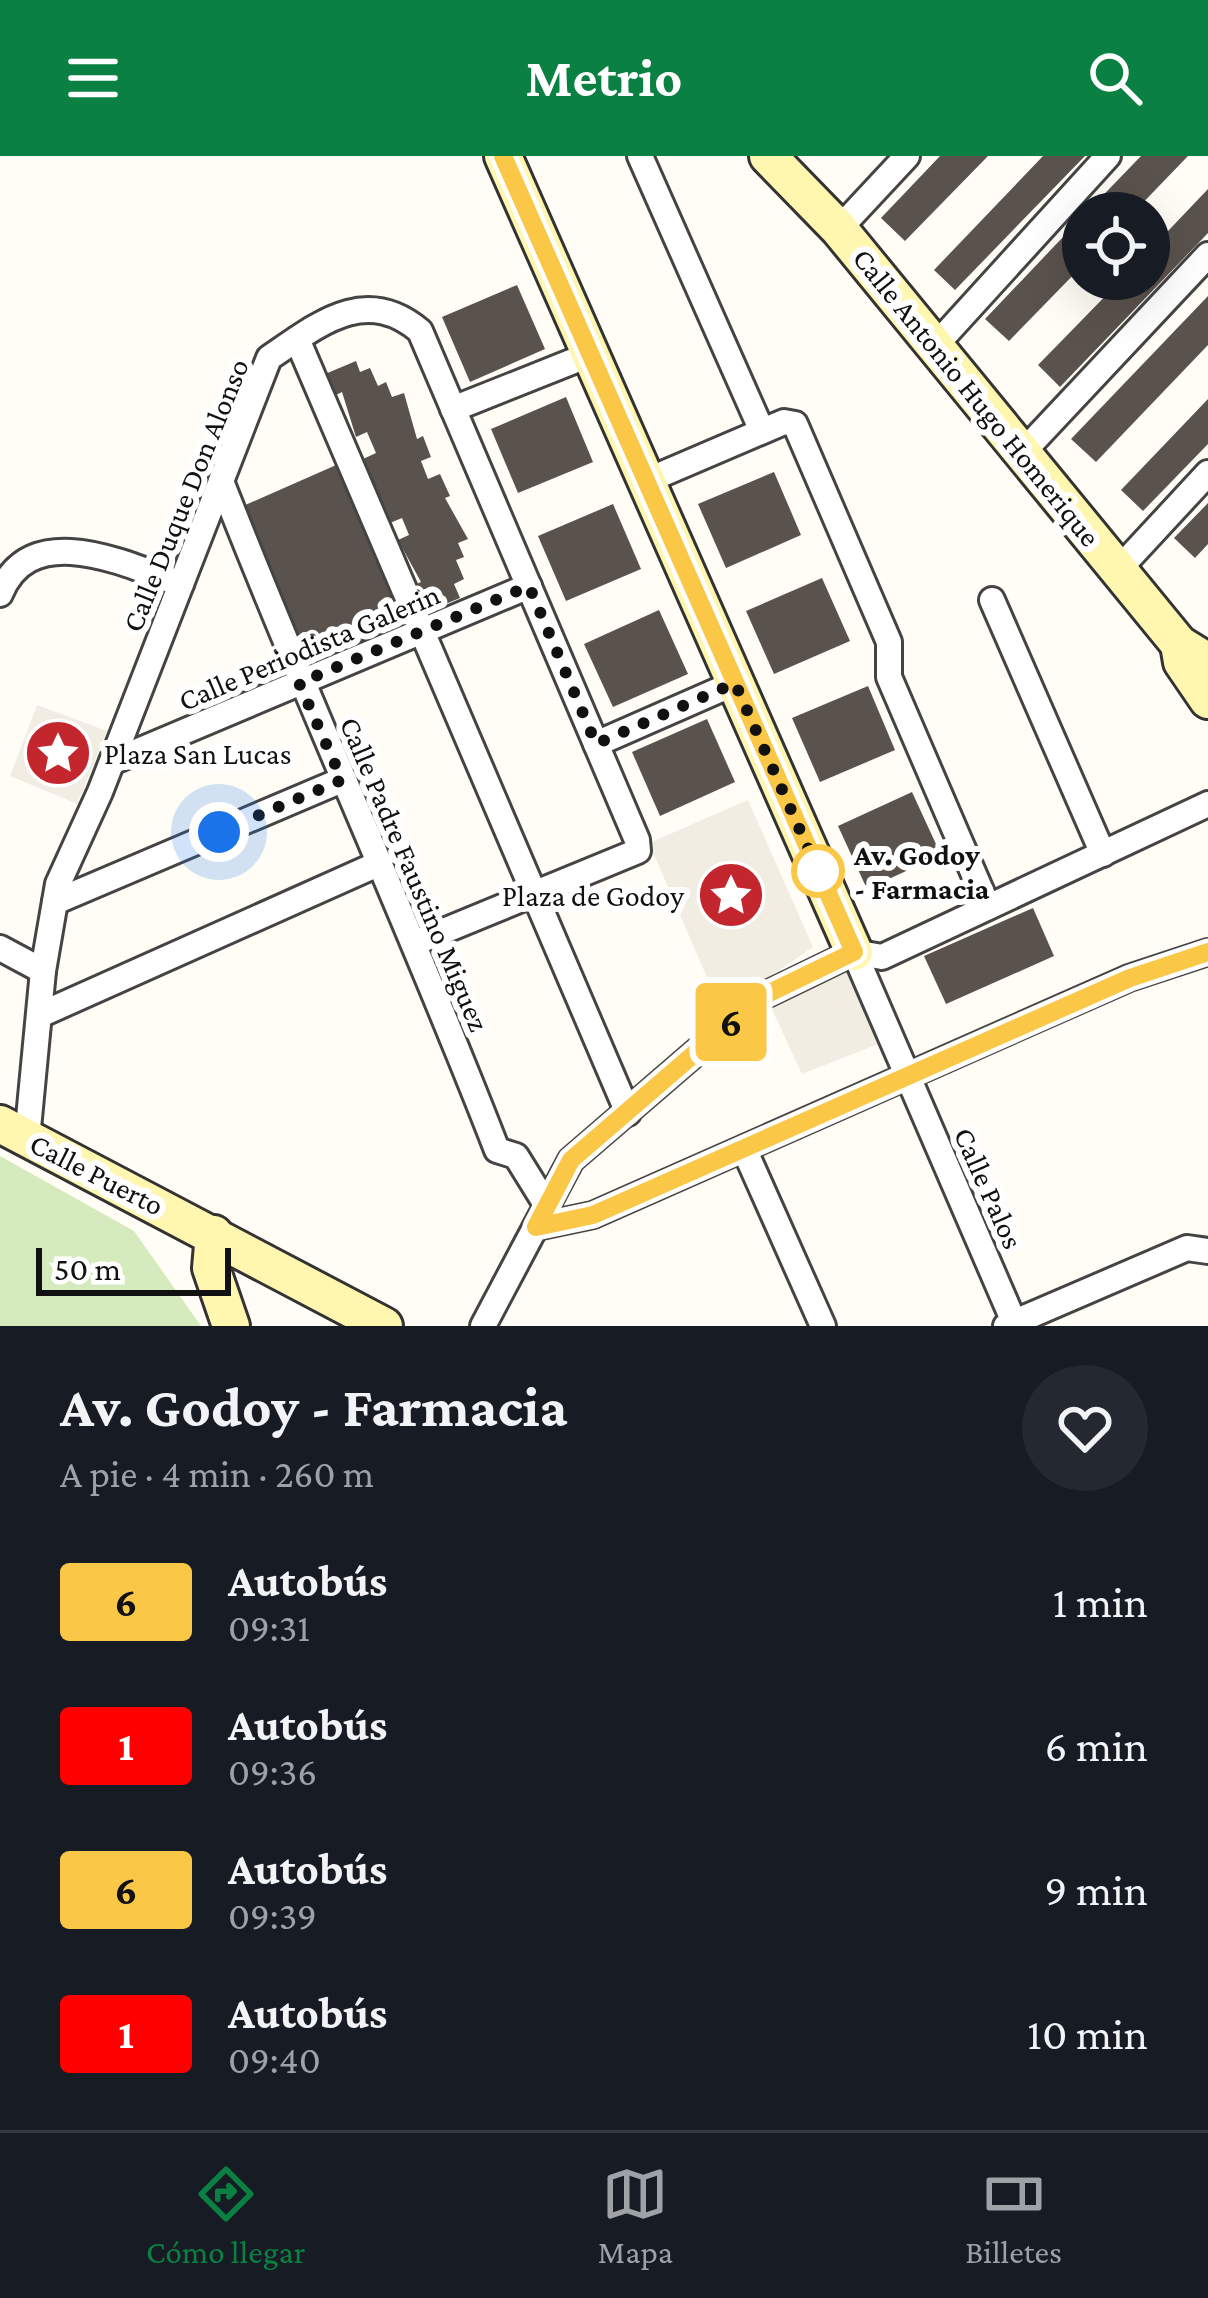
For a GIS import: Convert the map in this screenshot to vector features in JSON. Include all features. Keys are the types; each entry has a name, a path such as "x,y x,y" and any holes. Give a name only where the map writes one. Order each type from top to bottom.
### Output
{"street":[{"path":"503,156 854,952"},
{"path":"640,156 762,431"},
{"name":"Calle Antonio Hugo Homerique","path":"768,156 839,229 1193,653 1182,662 1208,700"},
{"path":"839,229 907,156"},
{"path":"935,346 1108,156"},
{"path":"1023,452 1208,255"},
{"name":"Calle Duque Don Alonso","path":"13,1131 42,1014 43,971 55,902 269,358 325,321 364,308 398,312 420,331 637,840 638,851 536,893"},
{"path":"297,339 628,1113"},
{"path":"453,409 590,355"},
{"path":"646,481 790,420 795,424 889,642 889,677 988,908"},
{"path":"1119,568 1208,473"},
{"name":"Calle Padre Faustino Miguez","path":"221,482 299,683 417,942 497,1150 516,1156 542,1216"},
{"path":"0,595 5,581 21,568 69,549 181,584"},
{"name":"Calle Periodista Galerin","path":"112,762 529,586"},
{"path":"992,600 1102,854"},
{"path":"596,744 735,683"},
{"path":"55,902 342,780"},
{"path":"483,1326 571,1160 759,998 854,952 882,957 1208,804"},
{"path":"42,1014 380,863"},
{"path":"417,942 536,893"},
{"path":"0,948 43,971"},
{"name":"Calle Palos","path":"854,952 1010,1324"},
{"path":"542,1216 593,1215 1130,978 1208,952"},
{"name":"Calle Puerto","path":"13,1131 214,1234 332,1313 384,1326"},
{"path":"745,1151 823,1326"},
{"path":"214,1234 211,1268 231,1326"},
{"path":"1010,1324 1186,1248 1208,1251"}],"green space":[{"path":"0,1156 134,1231 201,1326 0,1326"}],"shaded area":[{"name":"Plaza San Lucas","path":"37,705 107,731 77,804 10,776"},
{"name":"Plaza de Godoy","path":"748,800 813,947 721,1010 649,843"},
{"path":"848,972 881,1043 802,1074 769,1003"}],"building":[{"path":"940,156 988,156 905,241 881,218"},
{"path":"1043,156 1085,156 955,290 934,270"},
{"path":"1141,156 1188,156 1153,192 1106,192"},
{"path":"1208,189 1208,233 1170,273 1170,229"},
{"path":"1062,238 1062,287 1009,341 985,319"},
{"path":"517,285 545,349 470,382 442,317"},
{"path":"1208,296 1208,345 1096,462 1071,439"},
{"path":"1101,300 1144,300 1060,387 1038,365"},
{"path":"356,361 360,372 370,368 378,386 386,382 392,397 404,393 417,439 423,436 431,457 421,461 428,479 440,474 450,496 445,498 468,539 458,543 464,557 456,560 464,579 454,584 460,598 426,612 414,585 421,582 398,540 409,535 402,518 390,523 363,459 376,453 367,432 356,437 342,392 334,396 325,374"},
{"path":"566,397 593,462 518,493 491,429"},
{"path":"1208,399 1208,444 1143,511 1121,490"},
{"path":"343,462 411,621 309,663 243,506"},
{"path":"774,472 801,535 726,568 698,504"},
{"path":"1208,503 1208,544 1195,558 1174,538"},
{"path":"613,504 641,569 566,601 538,536"},
{"path":"822,578 850,641 774,674 746,611"},
{"path":"659,610 688,674 613,707 584,644"},
{"path":"868,686 895,750 820,782 792,718"},
{"path":"707,719 735,782 660,816 632,752"},
{"path":"912,792 941,855 867,889 838,826"},
{"path":"1033,908 1054,956 946,1004 924,956"}],"bus line":[{"name":"6","path":"503,156 854,952 759,998 571,1160 536,1227 593,1215 1130,978 1208,952"}],"place":[{"name":"Plaza San Lucas","path":"58,753"},
{"name":"Av. Godoy - Farmacia","path":"818,871"},
{"name":"Plaza de Godoy","path":"731,895"}],"route":[{"path":"219,832 342,780 299,683 529,586 596,744 735,683 818,871"}]}
